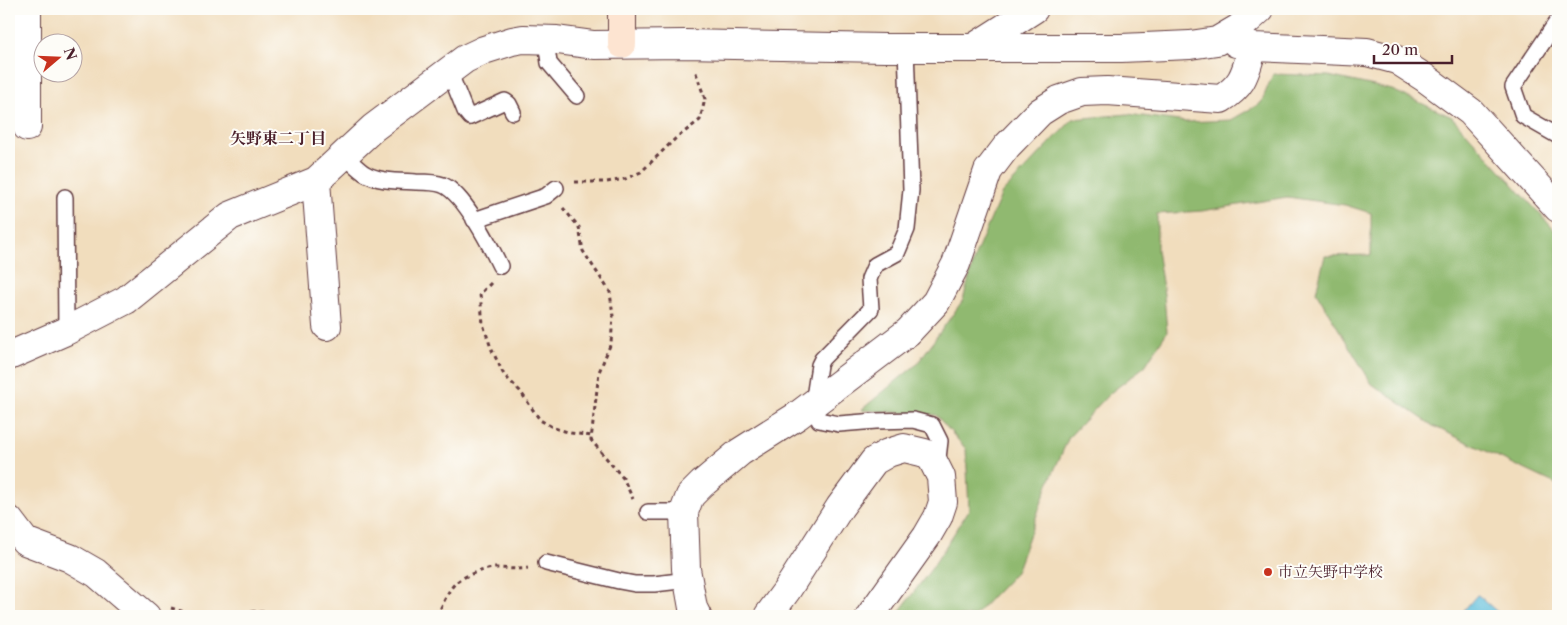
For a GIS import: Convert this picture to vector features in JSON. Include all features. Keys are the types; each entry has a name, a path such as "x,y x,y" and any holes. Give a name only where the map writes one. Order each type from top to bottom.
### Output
{"street":[{"path":"27,127 28,9"},
{"path":"622,9 622,44"},
{"path":"973,48 1034,9"},
{"path":"1217,41 1239,28 1260,9"},
{"path":"9,356 66,331 126,300 230,216 316,181 373,128 465,59 484,50 523,39 594,45 685,44 906,48 1121,48 1190,45 1217,41 1253,47 1368,52 1397,60 1471,112 1558,208"},
{"path":"697,616 693,608 686,569 684,512 690,496 740,452 814,404 908,332 936,302 956,264 988,171 1007,146 1040,112 1059,100 1082,92 1107,91 1221,99 1233,92 1242,81 1253,47"},
{"path":"316,181 327,326"},
{"path":"768,616 787,590 840,507 874,461 888,453 904,448 925,452 937,466 942,486 943,502 938,517 927,536 870,616"},
{"path":"9,520 25,541 70,558 96,573 146,616"}],"lane":[{"path":"1558,20 1513,87 1523,116 1558,136"},
{"path":"546,40 549,63 577,96"},
{"path":"906,48 911,190 907,229 897,253 875,265 869,279 870,309 822,359 819,366 814,404 818,420 839,424 913,420 932,425 940,441 937,466"},
{"path":"449,71 465,111 470,117 505,101 513,112"},
{"path":"344,155 364,173 384,181 426,182 443,185 456,195 474,220 500,266"},
{"path":"474,220 546,196 554,190"},
{"path":"65,197 66,331"},
{"path":"648,512 684,512"},
{"path":"546,563 636,584 688,580"}],"path":[{"path":"648,512 642,510 634,502 622,478 591,440 599,372 611,343 613,316 610,292 584,251 579,227 554,190 572,182 607,182 625,179 641,172 675,139 700,120 705,99 685,44"},
{"path":"500,266 500,271 480,294 480,300 483,324 504,375 520,391 540,420 554,428 592,436"},
{"path":"437,616 452,586 458,580 468,575 496,568 527,569 546,563"},
{"path":"228,616 254,611 270,612 281,616"}],"green space":[{"path":"1273,74 1329,76 1392,90 1452,117 1558,234 1558,485 1433,426 1372,384 1316,292 1325,256 1371,255 1371,213 1345,205 1287,197 1202,211 1157,214 1157,250 1164,295 1167,332 1145,366 1109,394 1069,437 1049,482 1016,572 974,616 896,616 932,568 969,510 966,449 936,415 861,410 917,364 963,300 976,253 1002,193 1073,119 1128,114 1186,122 1231,120 1261,103"},
{"path":"1558,565 1558,616 1556,616 1555,570"}],"water":[{"path":"1478,595 1502,616 1459,616"}],"place":[{"name":"市立矢野中学校","path":"1268,572"}],"district":[{"name":"矢野東二丁目","path":"278,138"}]}
